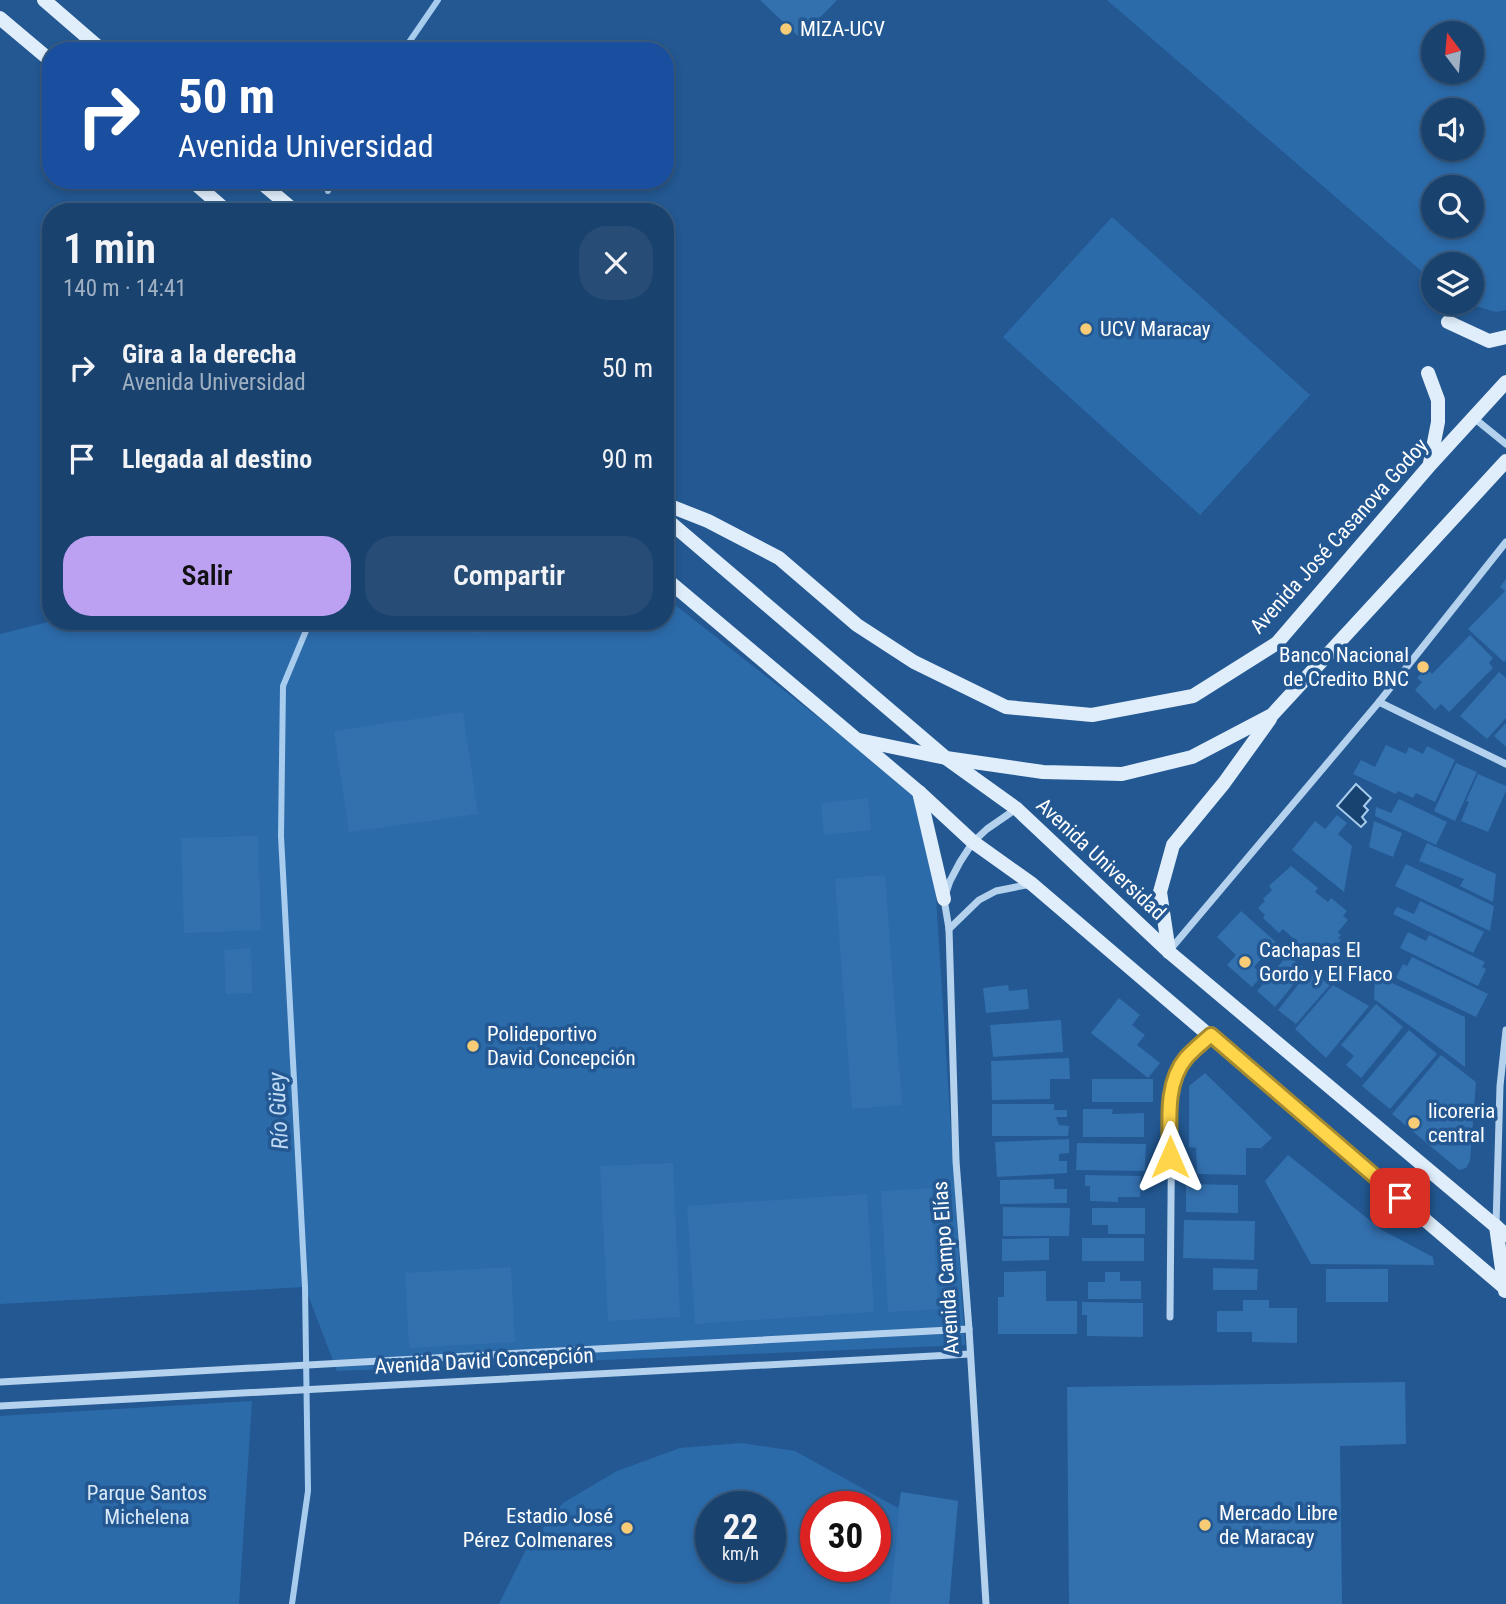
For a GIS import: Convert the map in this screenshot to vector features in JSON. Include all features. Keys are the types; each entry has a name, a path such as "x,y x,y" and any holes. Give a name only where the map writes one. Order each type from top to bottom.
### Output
{"street":[{"path":"44,0 93,42"},
{"path":"0,18 42,53"},
{"path":"202,189 218,203"},
{"path":"269,189 285,203"},
{"path":"1448,322 1489,341 1506,337"},
{"path":"1428,373 1438,400 1438,422 1430,465"},
{"name":"Avenida José Casanova Godoy","path":"674,508 779,558 857,625 914,662 1006,706 1092,715 1193,696 1277,643 1430,465 1506,382"},
{"path":"1474,418 1506,444"},
{"path":"1169,952 1160,892 1173,845 1224,783 1272,715 1506,461"},
{"name":"Avenida Universidad","path":"674,526 946,758 1017,809 1169,952 1501,1231"},
{"path":"1169,952 1379,702 1506,542"},
{"path":"674,586 919,792 973,842 1032,884 1211,1035 1506,1292"},
{"path":"1379,702 1506,764"},
{"path":"857,740 946,758 1043,772 1122,774 1192,757 1272,715"},
{"path":"919,792 944,899"},
{"path":"944,899 950,881 973,842 1017,809"},
{"path":"949,929 979,900 996,891 1032,884"},
{"name":"Avenida Campo Elías","path":"944,899 949,929 956,1161 986,1604"},
{"path":"1506,1030 1501,1231 1506,1292"},
{"path":"1170,1317 1172,1090 1175,1077 1186,1058 1211,1035"},
{"name":"Avenida David Concepción","path":"0,1382 969,1329"},
{"name":"Avenida David Concepción","path":"0,1406 970,1354"}],"green space":[{"path":"1107,0 1506,0 1506,310 1496,312 1484,309 1484,252 1421,252 1421,271"},
{"path":"1112,217 1310,395 1200,515 1003,337"},
{"name":"Polideportivo David Concepción","path":"674,604 930,805 965,1345 337,1371 305,1287 0,1304 0,634 42,624 42,630 674,630"},
{"name":"Parque Santos Michelena","path":"252,1401 239,1604 0,1604 0,1416"},
{"name":"Estadio José Pérez Colmenares","path":"741,1443 795,1451 867,1491 800,1491 800,1582 891,1582 891,1504 898,1508 901,1492 958,1501 949,1604 499,1604 527,1548 563,1503 617,1471 680,1448"}],"shaded area":[{"path":"1356,784 1371,798 1364,806 1368,810 1362,817 1366,822 1361,827 1337,806"}],"building":[{"path":"760,0 837,0 800,38"},
{"path":"1506,579 1504,662 1468,629 1505,591 1500,587"},
{"path":"473,630 496,630 474,634"},
{"path":"1470,635 1493,658 1489,663 1493,668 1449,712 1441,704 1435,710 1415,690 1422,682 1417,678 1426,668 1432,674"},
{"path":"1499,672 1506,678 1506,718 1487,739 1460,716"},
{"path":"463,712 478,814 349,832 334,731"},
{"path":"1506,723 1506,747 1494,736"},
{"path":"1386,745 1406,754 1409,747 1423,754 1427,746 1455,760 1435,802 1416,793 1413,798 1398,791 1396,794 1353,774 1361,760 1375,767"},
{"path":"1456,763 1477,772 1455,821 1434,811"},
{"path":"1478,774 1506,786 1488,832 1461,821 1469,802 1466,801"},
{"path":"868,798 871,830 824,835 821,803"},
{"path":"1399,799 1447,822 1436,845 1375,816 1376,807 1391,813"},
{"path":"1337,815 1347,823 1338,834 1352,846 1344,892 1292,850 1315,821 1325,829"},
{"path":"1374,821 1402,833 1393,857 1369,847"},
{"path":"258,836 261,930 184,933 181,838"},
{"path":"1427,843 1496,874 1493,902 1460,886 1464,879 1419,861"},
{"path":"1406,864 1494,906 1490,931 1395,886"},
{"path":"1291,866 1318,888 1315,892 1328,902 1331,898 1347,911 1343,916 1348,920 1338,932 1341,935 1338,938 1341,940 1336,947 1332,945 1318,961 1314,957 1311,960 1283,929 1279,933 1263,918 1265,915 1258,908 1272,890 1269,886"},
{"path":"885,875 902,1105 852,1109 835,879"},
{"path":"1420,901 1484,932 1473,953 1393,914 1397,907 1414,914"},
{"path":"1241,911 1276,942 1254,967 1262,975 1252,987 1227,965 1236,955 1217,937"},
{"path":"1408,932 1426,941 1429,935 1485,962 1482,967 1486,969 1478,986 1400,948"},
{"path":"251,948 252,993 226,994 224,950"},
{"path":"1287,956 1306,969 1275,1007 1257,991"},
{"path":"1412,957 1488,994 1476,1017 1396,978 1403,964 1407,966"},
{"path":"1309,971 1330,985 1296,1024 1278,1010"},
{"path":"1375,975 1465,1017 1465,1067 1374,999"},
{"path":"1008,985 1009,991 1027,989 1029,1009 986,1013 983,988"},
{"path":"1333,985 1369,1006 1326,1058 1295,1029"},
{"path":"1119,998 1140,1015 1132,1025 1145,1035 1137,1045 1160,1063 1148,1078 1091,1033"},
{"path":"1376,1004 1403,1027 1361,1078 1346,1065 1354,1056 1341,1045"},
{"path":"1061,1020 1063,1052 993,1057 990,1025"},
{"path":"1409,1030 1437,1054 1390,1109 1362,1086"},
{"path":"1441,1055 1476,1082 1470,1161 1466,1168 1459,1170 1392,1114"},
{"path":"1069,1058 1070,1079 1050,1079 1050,1099 992,1100 991,1061"},
{"path":"1205,1073 1272,1138 1261,1148 1246,1148 1246,1175 1197,1174 1196,1148 1189,1147 1189,1086"},
{"path":"1092,1079 1153,1079 1153,1102 1092,1102"},
{"path":"992,1104 1054,1104 1054,1110 1067,1110 1067,1117 1056,1117 1059,1125 1069,1126 1068,1136 992,1136"},
{"path":"1083,1109 1113,1109 1112,1114 1144,1113 1144,1137 1083,1137"},
{"path":"1069,1139 1069,1153 1059,1154 1059,1161 1067,1161 1067,1173 997,1177 995,1142"},
{"path":"1077,1143 1146,1144 1145,1171 1076,1170"},
{"path":"1288,1155 1382,1230 1433,1257 1434,1265 1311,1264 1265,1181"},
{"path":"673,1163 680,1317 608,1321 600,1166"},
{"path":"1085,1175 1141,1176 1140,1197 1118,1197 1118,1202 1090,1201 1090,1186 1085,1186"},
{"path":"1054,1179 1054,1189 1067,1189 1067,1203 1000,1204 1000,1180"},
{"path":"1186,1184 1238,1185 1238,1213 1186,1212"},
{"path":"931,1188 938,1309 888,1312 881,1191"},
{"path":"867,1194 874,1312 695,1324 687,1206"},
{"path":"1003,1207 1070,1208 1069,1236 1003,1236"},
{"path":"1092,1208 1145,1208 1145,1234 1108,1234 1108,1225 1092,1225"},
{"path":"1184,1220 1255,1221 1254,1260 1183,1258"},
{"path":"1049,1238 1049,1260 1002,1261 1002,1239"},
{"path":"1082,1238 1144,1238 1144,1261 1082,1261"},
{"path":"511,1267 515,1342 409,1348 405,1273"},
{"path":"1213,1268 1258,1269 1257,1290 1213,1290"},
{"path":"1326,1269 1388,1269 1388,1302 1326,1302"},
{"path":"1046,1271 1046,1301 1077,1301 1077,1334 998,1334 998,1297 1004,1297 1004,1272"},
{"path":"1105,1272 1120,1272 1120,1281 1141,1281 1141,1299 1088,1299 1088,1282 1105,1282"},
{"path":"1243,1300 1269,1300 1269,1308 1297,1308 1297,1343 1252,1342 1252,1332 1217,1332 1217,1311 1243,1311"},
{"path":"1082,1302 1143,1303 1143,1337 1087,1336 1087,1315 1082,1315"},
{"name":"Mercado Libre de Maracay","path":"1405,1382 1406,1444 1340,1446 1342,1604 1069,1604 1067,1387"},
{"path":"901,1492 958,1501 949,1604 890,1604"}],"waterway":[{"name":"Río Güey","path":"409,42 438,0"},
{"name":"Río Güey","path":"292,1604 308,1491 305,1287 281,836 283,686 306,630"}],"place":[{"name":"MIZA-UCV","path":"786,29"},
{"name":"UCV Maracay","path":"1086,329"},
{"name":"Banco Nacional de Credito BNC","path":"1423,667"},
{"name":"Cachapas El Gordo y El Flaco","path":"1245,962"},
{"name":"Polideportivo David Concepción","path":"473,1046"},
{"name":"licoreria central","path":"1414,1123"},
{"name":"Mercado Libre de Maracay","path":"1205,1525"},
{"name":"Estadio José Pérez Colmenares","path":"627,1528"}],"route":[{"path":"1170,1157 1170,1103 1175,1077 1186,1058 1211,1035 1400,1198"}]}
